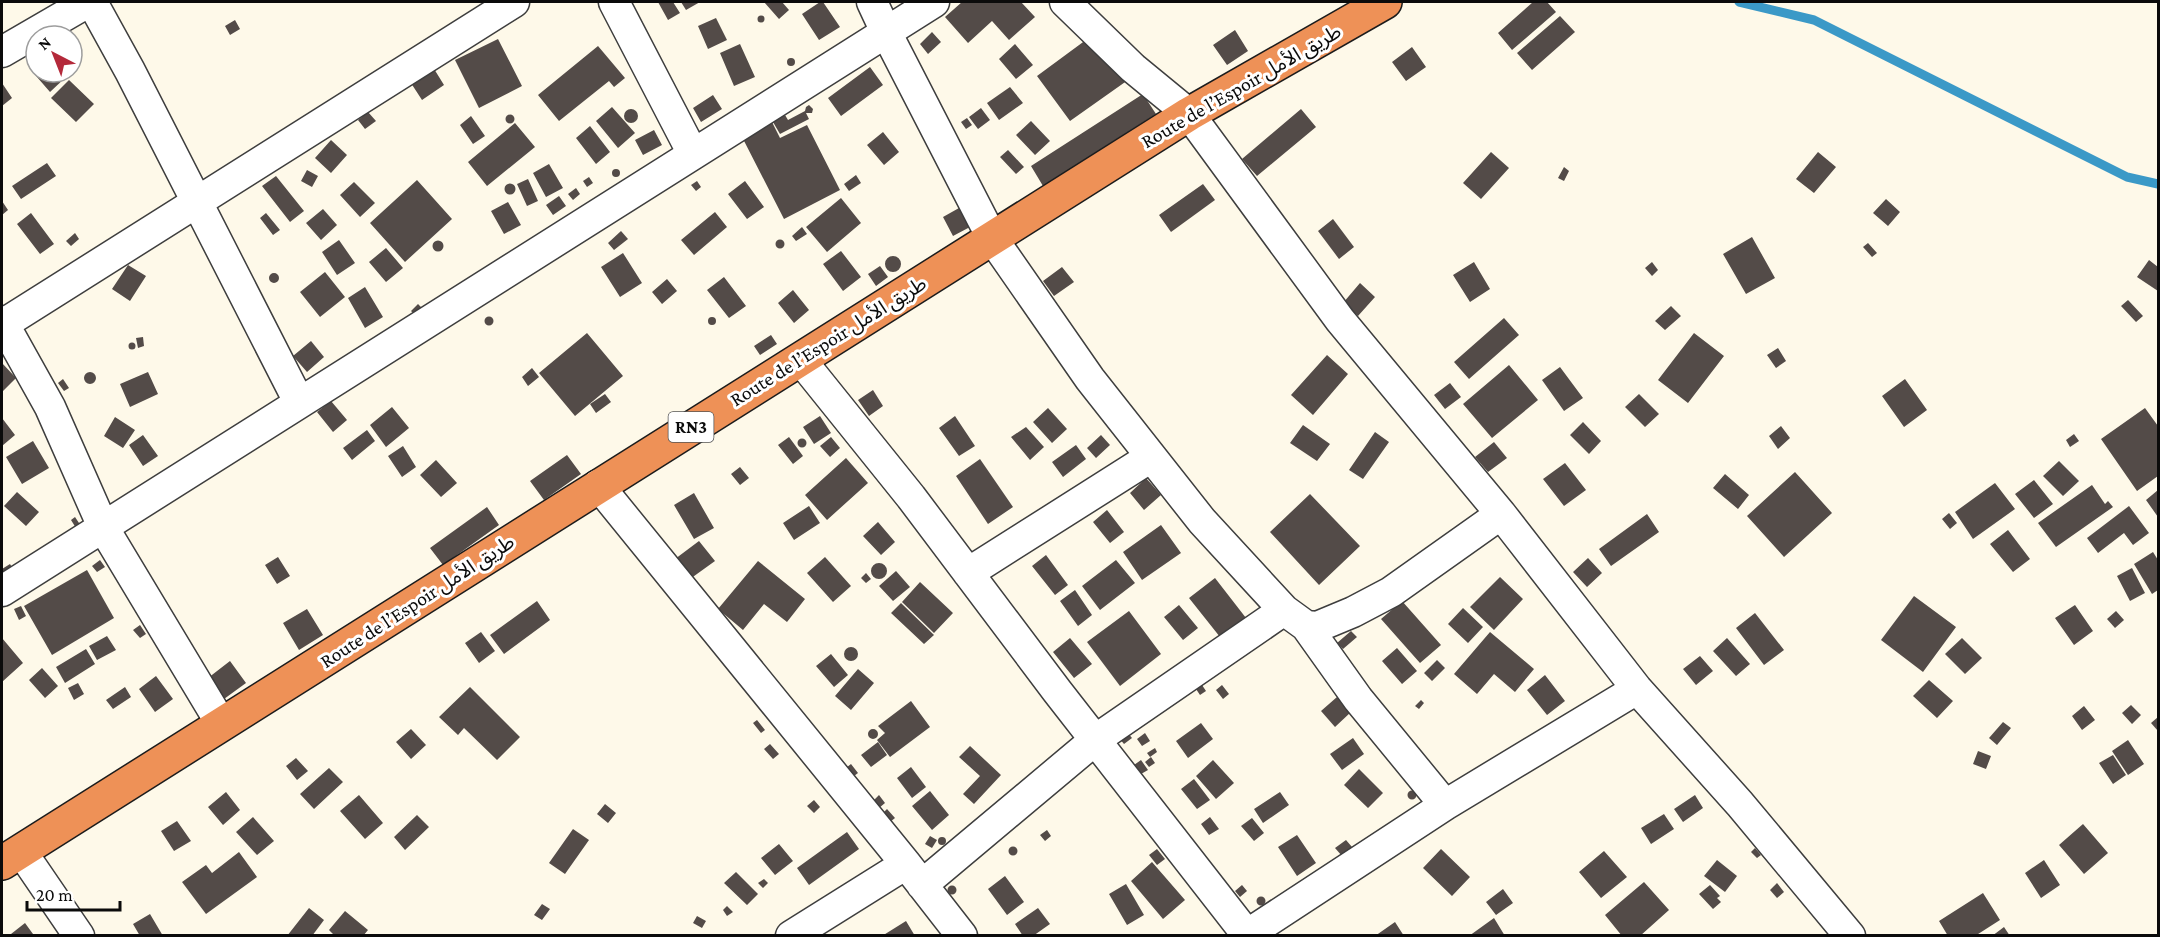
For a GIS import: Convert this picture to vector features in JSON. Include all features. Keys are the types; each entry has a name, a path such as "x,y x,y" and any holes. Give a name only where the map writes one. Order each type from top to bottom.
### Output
{"highway":[{"name":"Route de l’Espoir طريق الأمل","path":"11,857 1189,114 1385,2"}],"street":[{"path":"2,52 90,2 299,402"},
{"path":"222,725 103,527 50,407 2,323 514,2"},
{"path":"614,2 693,154"},
{"path":"872,2 992,238 1090,379 1202,521 1295,618 1445,805"},
{"path":"2,591 934,2"},
{"path":"1065,2 1133,68 1189,114 1340,320 1501,514 1637,689 1740,804 1850,936"},
{"path":"800,359 911,497 1095,740 1247,935 1445,805 1637,689"},
{"path":"968,573 1151,457"},
{"path":"598,485 962,936"},
{"path":"1295,618 1317,627 1353,612 1391,592 1501,514"},
{"path":"791,936 914,874 1095,740 1295,618"},
{"path":"11,857 79,936"}],"building":[{"path":"658,2 673,2 680,13 668,20"},
{"path":"681,2 700,2 686,10"},
{"path":"764,2 782,2 789,10 779,19"},
{"path":"823,2 840,27 819,40 802,14"},
{"path":"962,2 1021,2 1035,17 1009,40 992,21 968,43 945,17"},
{"path":"1533,2 1547,2 1556,12 1512,50 1498,33"},
{"path":"761,15 765,19 761,23 757,19"},
{"path":"1560,16 1575,32 1532,70 1517,53"},
{"path":"716,18 727,40 708,49 698,26"},
{"path":"235,20 240,29 230,35 225,26"},
{"path":"1235,30 1248,51 1227,65 1213,45"},
{"path":"932,32 941,42 928,54 920,44"},
{"path":"1094,34 1128,80 1070,121 1037,76"},
{"path":"498,39 522,86 479,108 455,60"},
{"path":"740,44 755,77 734,86 720,53"},
{"path":"1015,44 1033,65 1016,79 999,59"},
{"path":"598,46 625,78 614,87 609,81 559,121 538,95"},
{"path":"1412,47 1426,67 1406,81 1392,62"},
{"path":"791,58 795,62 791,66 787,62"},
{"path":"431,64 444,85 422,100 409,80"},
{"path":"870,67 883,85 841,116 828,98"},
{"path":"2,83 12,98 2,106"},
{"path":"43,84 59,84 50,92"},
{"path":"65,84 73,84 94,104 76,122 51,98"},
{"path":"1010,87 1023,103 999,120 987,103"},
{"path":"1143,94 1156,114 1043,186 1031,166"},
{"path":"713,95 722,109 701,122 693,108"},
{"path":"809,105 813,109 812,113 806,113 809,119 780,134 773,122 785,115 788,120 805,111"},
{"path":"612,107 635,133 618,148 596,121"},
{"path":"981,108 990,120 978,129 969,117"},
{"path":"631,109 636,111 638,116 636,121 631,123 626,121 624,116 626,111"},
{"path":"1301,109 1316,127 1257,176 1242,159"},
{"path":"368,112 376,121 365,129 358,120"},
{"path":"510,115 514,119 510,123 506,119"},
{"path":"471,116 485,136 473,144 460,125"},
{"path":"967,118 972,125 966,129 961,122"},
{"path":"771,120 780,138 807,125 840,190 784,219 741,135"},
{"path":"1031,121 1050,141 1035,155 1016,135"},
{"path":"515,123 535,147 487,186 468,162"},
{"path":"590,126 610,152 596,164 576,138"},
{"path":"654,130 662,145 643,155 635,140"},
{"path":"883,132 899,152 884,165 867,145"},
{"path":"331,140 347,155 331,173 315,158"},
{"path":"1008,150 1024,167 1016,174 1000,157"},
{"path":"1491,152 1509,168 1481,199 1463,183"},
{"path":"1818,152 1836,167 1814,193 1796,179"},
{"path":"47,163 56,176 21,199 12,186"},
{"path":"549,164 563,188 546,197 533,173"},
{"path":"1564,167 1569,171 1564,181 1558,178"},
{"path":"616,169 620,173 616,177 612,173"},
{"path":"307,170 318,176 312,187 301,181"},
{"path":"856,175 861,183 849,191 844,184"},
{"path":"276,176 304,211 290,222 262,186"},
{"path":"589,177 593,183 587,187 583,181"},
{"path":"528,179 538,201 527,206 517,184"},
{"path":"417,180 452,219 405,262 370,223"},
{"path":"697,181 701,187 696,191 691,185"},
{"path":"745,181 764,207 747,219 728,194"},
{"path":"354,182 375,203 360,217 340,195"},
{"path":"510,184 514,185 514,193 510,194 506,193 505,189 506,185"},
{"path":"1203,184 1215,200 1171,232 1159,215"},
{"path":"576,188 580,194 573,200 568,194"},
{"path":"559,196 566,206 553,215 546,205"},
{"path":"841,198 861,223 827,252 806,227"},
{"path":"1886,199 1900,212 1888,226 1873,213"},
{"path":"2,201 8,210 2,215"},
{"path":"508,202 521,225 504,234 491,211"},
{"path":"959,208 970,227 953,236 943,217"},
{"path":"323,209 337,225 321,240 306,223"},
{"path":"715,212 727,227 694,255 681,240"},
{"path":"31,213 54,244 40,254 17,224"},
{"path":"266,213 280,230 273,235 260,218"},
{"path":"1333,219 1354,247 1339,259 1318,231"},
{"path":"802,227 807,234 796,241 792,236"},
{"path":"621,231 628,239 614,250 608,243"},
{"path":"75,233 79,239 71,246 66,241"},
{"path":"1752,237 1775,278 1746,294 1723,254"},
{"path":"780,239 785,244 780,249 775,244"},
{"path":"339,240 355,263 337,275 322,252"},
{"path":"438,241 442,242 442,250 438,251 434,250 433,246 434,242"},
{"path":"1868,243 1877,253 1872,257 1863,247"},
{"path":"386,248 403,268 386,282 369,262"},
{"path":"841,251 861,277 843,291 823,264"},
{"path":"623,253 642,283 620,297 601,267"},
{"path":"890,256 896,256 901,264 899,270 890,272 885,267 885,261"},
{"path":"2149,260 2158,267 2158,291 2137,277"},
{"path":"1474,262 1490,289 1470,302 1453,275"},
{"path":"1652,262 1658,270 1652,276 1645,268"},
{"path":"128,265 146,276 130,301 112,289"},
{"path":"880,266 888,277 876,286 868,274"},
{"path":"1062,267 1074,282 1054,296 1043,281"},
{"path":"325,272 345,297 320,317 300,292"},
{"path":"274,273 278,274 278,282 274,283 270,282 269,278 270,274"},
{"path":"724,277 746,306 729,318 707,290"},
{"path":"667,279 677,291 662,304 652,292"},
{"path":"1360,283 1375,297 1358,316 1343,303"},
{"path":"365,287 383,317 365,328 348,298"},
{"path":"793,290 809,310 794,323 778,303"},
{"path":"2128,300 2143,316 2136,322 2121,306"},
{"path":"418,304 425,311 418,318 411,311"},
{"path":"1671,306 1681,316 1665,330 1655,321"},
{"path":"489,316 494,321 489,326 484,321"},
{"path":"712,317 716,321 712,325 708,321"},
{"path":"1504,318 1519,335 1469,379 1454,362"},
{"path":"587,333 623,376 575,416 539,373"},
{"path":"1694,333 1724,356 1688,403 1658,380"},
{"path":"771,335 777,344 760,355 754,346"},
{"path":"143,337 144,346 138,348 136,338"},
{"path":"311,341 324,357 307,372 293,356"},
{"path":"132,342 136,346 132,350 128,346"},
{"path":"1778,348 1786,361 1776,368 1767,355"},
{"path":"1327,355 1348,374 1313,415 1291,395"},
{"path":"2,363 16,378 2,392"},
{"path":"1509,365 1538,400 1492,438 1463,404"},
{"path":"1560,367 1583,398 1564,411 1542,380"},
{"path":"532,368 539,377 528,386 522,377"},
{"path":"92,372 95,373 95,383 88,384 85,383 84,376 85,373"},
{"path":"148,372 158,394 130,407 120,384"},
{"path":"63,379 69,388 64,391 58,383"},
{"path":"1905,379 1927,410 1904,427 1882,396"},
{"path":"1450,383 1461,397 1445,409 1434,395"},
{"path":"873,390 883,406 869,416 858,400"},
{"path":"605,394 611,402 596,413 590,404"},
{"path":"1639,394 1659,414 1645,427 1625,407"},
{"path":"331,401 347,420 333,432 317,412"},
{"path":"392,407 409,428 386,447 370,425"},
{"path":"1048,408 1067,429 1052,443 1033,422"},
{"path":"2145,408 2158,426 2158,476 2137,491 2101,439"},
{"path":"820,416 831,433 814,444 803,427"},
{"path":"955,416 975,446 959,456 939,428"},
{"path":"115,417 135,430 123,448 104,436"},
{"path":"2,418 15,435 2,446"},
{"path":"1583,422 1601,441 1589,454 1570,435"},
{"path":"1303,425 1330,444 1317,461 1290,443"},
{"path":"1781,426 1790,438 1778,449 1769,436"},
{"path":"1026,427 1044,447 1030,460 1011,437"},
{"path":"367,430 375,441 352,460 343,448"},
{"path":"1375,432 1389,442 1363,479 1349,470"},
{"path":"2074,434 2079,441 2070,447 2066,440"},
{"path":"143,435 158,456 143,466 129,445"},
{"path":"1101,435 1110,445 1096,458 1087,448"},
{"path":"789,437 803,456 793,464 778,445"},
{"path":"831,437 840,448 830,457 820,446"},
{"path":"802,439 806,443 802,447 798,443"},
{"path":"33,441 49,468 22,484 6,457"},
{"path":"1494,442 1507,458 1488,472 1475,457"},
{"path":"1076,445 1086,459 1063,477 1052,462"},
{"path":"403,446 416,467 402,477 388,456"},
{"path":"567,455 581,474 544,500 530,481"},
{"path":"846,458 868,483 827,520 805,495"},
{"path":"980,459 1013,507 988,524 956,476"},
{"path":"436,460 457,483 441,497 420,475"},
{"path":"2059,461 2079,481 2063,496 2043,476"},
{"path":"1565,463 1586,490 1564,506 1543,479"},
{"path":"740,467 749,478 740,485 731,474"},
{"path":"1795,472 1832,513 1784,557 1747,516"},
{"path":"1725,474 1749,495 1738,509 1713,488"},
{"path":"1146,478 1161,495 1144,510 1130,493"},
{"path":"2034,480 2053,504 2034,518 2015,494"},
{"path":"1995,483 2015,509 1973,539 1955,512"},
{"path":"2092,485 2105,504 2108,501 2113,507 2056,547 2038,523"},
{"path":"2158,490 2158,517 2146,500"},
{"path":"17,492 39,512 26,526 4,506"},
{"path":"694,493 714,528 694,539 674,505"},
{"path":"1310,494 1360,546 1319,585 1270,532"},
{"path":"809,506 820,523 794,540 783,523"},
{"path":"2129,506 2149,533 2133,545 2124,533 2098,553 2087,538"},
{"path":"487,507 499,525 443,565 430,548"},
{"path":"1107,510 1124,532 1110,543 1093,522"},
{"path":"1949,513 1957,523 1950,529 1942,519"},
{"path":"1647,514 1659,532 1611,566 1599,549"},
{"path":"75,517 81,526 76,528 71,520"},
{"path":"878,522 895,542 881,555 863,536"},
{"path":"1161,525 1181,553 1142,580 1123,552"},
{"path":"2008,530 2030,559 2013,572 1990,544"},
{"path":"699,541 715,561 690,579 675,559"},
{"path":"2153,552 2158,560 2158,590 2152,594 2134,564"},
{"path":"1046,555 1068,585 1055,595 1032,566"},
{"path":"278,557 290,576 277,584 265,565"},
{"path":"825,557 851,586 833,602 807,573"},
{"path":"1588,558 1602,573 1587,587 1573,572"},
{"path":"100,560 105,567 97,572 92,566"},
{"path":"1116,560 1135,583 1100,610 1082,586"},
{"path":"758,561 805,599 787,622 764,604 743,630 718,609"},
{"path":"879,563 885,565 887,571 885,577 879,579 873,577 871,571 873,565"},
{"path":"10,564 15,572 2,576 2,569"},
{"path":"2132,568 2145,593 2130,601 2117,576"},
{"path":"87,570 114,618 52,655 24,606"},
{"path":"896,571 910,587 893,601 879,586"},
{"path":"866,573 871,579 866,583 861,578"},
{"path":"1500,577 1523,599 1494,630 1470,607"},
{"path":"1215,578 1246,618 1220,637 1189,598"},
{"path":"920,582 953,613 934,633 902,602"},
{"path":"1075,590 1092,615 1078,626 1060,601"},
{"path":"1914,596 1956,627 1923,672 1881,640"},
{"path":"537,601 550,620 504,654 490,635"},
{"path":"1402,601 1441,645 1420,663 1381,619"},
{"path":"901,603 934,635 924,644 891,613"},
{"path":"1179,605 1198,628 1183,640 1164,617"},
{"path":"2075,605 2093,631 2074,645 2055,618"},
{"path":"21,606 26,616 19,620 14,609"},
{"path":"1463,608 1483,627 1468,643 1448,624"},
{"path":"307,609 323,635 299,650 283,623"},
{"path":"1129,611 1161,654 1120,686 1087,642"},
{"path":"2116,611 2124,620 2115,628 2107,619"},
{"path":"1755,613 1784,650 1764,665 1736,628"},
{"path":"140,625 146,634 140,638 133,630"},
{"path":"1351,631 1357,637 1343,649 1337,643"},
{"path":"481,632 495,651 479,663 465,643"},
{"path":"1490,632 1534,669 1515,692 1494,674 1477,694 1454,674"},
{"path":"107,636 116,650 97,660 89,646"},
{"path":"2,638 23,663 2,682"},
{"path":"1070,638 1092,664 1074,678 1053,652"},
{"path":"1727,638 1750,664 1736,676 1713,651"},
{"path":"1962,638 1982,658 1965,674 1945,654"},
{"path":"851,647 856,649 858,654 856,659 851,661 846,659 844,654 846,649"},
{"path":"1397,648 1417,671 1402,684 1382,661"},
{"path":"86,649 95,664 65,683 56,667"},
{"path":"831,654 848,675 834,687 816,666"},
{"path":"1700,656 1713,671 1696,685 1683,669"},
{"path":"1437,660 1445,668 1432,681 1424,673"},
{"path":"230,661 246,683 224,699 208,678"},
{"path":"42,668 58,686 45,698 29,680"},
{"path":"858,669 874,683 851,710 835,696"},
{"path":"1545,675 1565,701 1547,715 1527,690"},
{"path":"156,676 173,699 155,712 139,689"},
{"path":"1929,680 1953,701 1937,718 1913,696"},
{"path":"78,683 84,694 74,700 68,688"},
{"path":"1202,685 1206,691 1200,695 1196,689"},
{"path":"1222,685 1229,694 1223,699 1216,690"},
{"path":"125,687 131,697 113,709 106,700"},
{"path":"470,687 520,737 497,760 464,728 458,735 439,717"},
{"path":"1337,697 1351,712 1335,727 1321,711"},
{"path":"1421,700 1424,703 1419,709 1415,706"},
{"path":"911,701 930,727 890,757 877,740 885,733 878,726"},
{"path":"2131,705 2141,715 2132,724 2122,713"},
{"path":"2084,706 2095,720 2082,730 2072,716"},
{"path":"2158,717 2158,731 2151,723"},
{"path":"757,720 765,730 761,733 753,723"},
{"path":"2003,722 2011,728 1997,745 1989,738"},
{"path":"1201,723 1213,739 1188,758 1176,741"},
{"path":"411,729 426,745 411,759 396,742"},
{"path":"873,729 877,730 877,738 873,739 869,738 868,734 869,730"},
{"path":"1127,732 1132,738 1124,744 1119,738"},
{"path":"1145,733 1150,741 1142,746 1137,739"},
{"path":"1353,738 1364,754 1342,770 1330,754"},
{"path":"2128,740 2144,764 2128,775 2112,751"},
{"path":"878,742 887,755 871,767 861,755"},
{"path":"770,744 779,754 773,759 764,749"},
{"path":"970,746 1001,775 974,804 963,794 980,776 959,757"},
{"path":"1155,748 1157,752 1150,757 1147,753"},
{"path":"1978,751 1991,756 1986,769 1973,764"},
{"path":"2113,755 2126,775 2113,784 2099,763"},
{"path":"1151,757 1155,763 1149,767 1145,762"},
{"path":"296,758 308,771 297,780 286,766"},
{"path":"1141,760 1148,770 1141,774 1134,765"},
{"path":"1213,760 1234,783 1216,799 1196,776"},
{"path":"851,764 858,773 850,779 842,771"},
{"path":"911,767 926,787 912,798 897,778"},
{"path":"329,768 343,782 314,809 300,794"},
{"path":"1359,769 1383,793 1368,808 1344,785"},
{"path":"1194,779 1210,800 1197,809 1181,789"},
{"path":"1412,790 1417,795 1412,800 1407,795"},
{"path":"930,791 949,815 932,830 912,806"},
{"path":"226,792 240,810 223,825 208,807"},
{"path":"1280,792 1289,805 1263,823 1254,809"},
{"path":"359,795 383,823 365,839 340,811"},
{"path":"879,795 885,803 879,808 873,801"},
{"path":"1695,795 1703,808 1683,822 1674,809"},
{"path":"814,800 820,807 814,813 807,806"},
{"path":"605,804 616,813 608,823 597,814"},
{"path":"887,809 895,818 890,822 883,813"},
{"path":"1664,814 1674,829 1651,844 1641,828"},
{"path":"417,815 429,827 405,850 394,837"},
{"path":"253,817 274,841 257,855 236,832"},
{"path":"1210,817 1219,829 1209,835 1201,824"},
{"path":"1252,818 1264,833 1254,841 1241,826"},
{"path":"177,821 191,841 174,851 161,831"},
{"path":"2083,824 2108,853 2084,874 2059,845"},
{"path":"573,829 589,840 565,874 549,863"},
{"path":"1047,830 1051,836 1045,841 1040,835"},
{"path":"847,832 859,849 809,885 797,868"},
{"path":"1297,835 1316,863 1297,876 1278,847"},
{"path":"930,836 937,840 932,848 925,844"},
{"path":"942,837 946,841 942,845 938,841"},
{"path":"1346,840 1352,847 1342,856 1335,848"},
{"path":"779,844 793,861 775,875 761,858"},
{"path":"1013,846 1018,851 1013,856 1008,851"},
{"path":"1755,848 1761,855 1757,858 1751,852"},
{"path":"1157,849 1165,859 1157,865 1149,855"},
{"path":"1441,849 1470,877 1452,896 1423,868"},
{"path":"1604,851 1627,877 1601,898 1579,872"},
{"path":"239,852 257,877 206,914 182,882 206,865 212,873"},
{"path":"1717,860 1737,876 1725,892 1704,876"},
{"path":"2044,860 2060,885 2041,898 2025,873"},
{"path":"1152,862 1185,900 1163,919 1131,881"},
{"path":"736,872 758,894 747,905 724,883"},
{"path":"1005,876 1024,902 1007,915 988,889"},
{"path":"764,879 768,883 763,888 758,883"},
{"path":"1644,882 1669,910 1640,936 1622,936 1605,915"},
{"path":"1777,883 1784,892 1777,898 1770,890"},
{"path":"1126,884 1144,915 1127,925 1109,894"},
{"path":"952,885 957,890 952,895 947,890"},
{"path":"1242,885 1247,891 1240,897 1235,891"},
{"path":"1710,885 1720,896 1717,898 1721,902 1713,909 1699,894"},
{"path":"1503,889 1513,903 1496,915 1486,902"},
{"path":"1983,893 2000,920 1975,936 1948,936 1939,921"},
{"path":"1261,897 1265,901 1261,905 1257,901"},
{"path":"542,904 550,909 542,920 534,915"},
{"path":"727,906 733,912 727,916 723,910"},
{"path":"309,908 324,920 312,936 287,936"},
{"path":"1038,908 1050,924 1033,936 1023,936 1015,924"},
{"path":"345,911 368,930 363,936 335,936 329,930"},
{"path":"150,914 163,936 140,936 133,924"},
{"path":"697,916 706,921 702,928 693,923"},
{"path":"1494,918 1505,936 1469,936"},
{"path":"906,921 915,936 882,936"},
{"path":"1395,922 1404,936 1375,936"},
{"path":"25,923 33,934 12,936 11,934"},
{"path":"2004,927 2010,936 1992,936"}],"waterway":[{"path":"1739,2 1814,20 2127,177 2158,184"}]}
